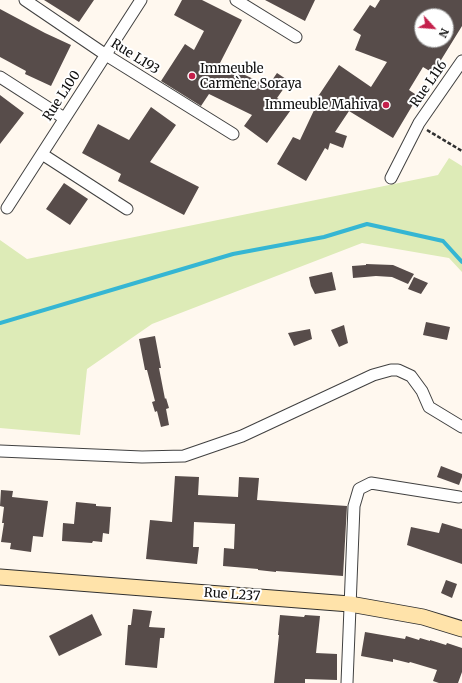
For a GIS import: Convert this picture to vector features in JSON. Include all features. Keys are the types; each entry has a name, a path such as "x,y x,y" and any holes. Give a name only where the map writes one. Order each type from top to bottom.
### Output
{"street":[{"name":"Rue L193","path":"25,0 106,55 232,134"},
{"name":"Rue L100","path":"6,208 141,0"},
{"path":"236,0 296,37"},
{"name":"Rue L116","path":"391,178 419,123 462,61"},
{"path":"0,77 64,118"},
{"path":"42,154 127,209"},
{"path":"0,451 142,457 184,456 242,436 374,375 391,370 398,370 411,376 422,391 428,407 462,427"},
{"path":"347,683 354,506 359,489 371,483 459,497"},
{"name":"Rue L237","path":"0,577 350,604 423,617 462,629"}],"path":[{"path":"419,123 462,151"}],"green space":[{"path":"449,158 462,166 462,272 449,258 362,243 152,324 87,369 80,435 0,428 0,240 27,259 438,175"}],"building":[{"path":"44,0 94,0 79,22"},
{"path":"182,0 202,0 242,20 220,63 268,86 277,73 289,81 277,98 293,107 267,143 244,126 252,115 209,94 201,106 161,81 185,44 194,50 204,31 174,15"},
{"path":"265,0 315,0 305,21"},
{"path":"380,0 462,0 462,26 454,39 454,8 414,8 414,48 448,48 433,73 423,67 409,90 418,96 393,138 349,111 335,132 347,136 343,148 330,143 328,150 325,148 306,181 277,164 293,137 300,140 316,106 313,104 339,65 371,87 387,62 355,50 361,35 353,30 370,5 375,8"},
{"path":"0,9 71,45 51,86 25,74 26,71 0,57"},
{"path":"0,95 24,113 0,144"},
{"path":"151,107 176,125 150,162 199,187 184,215 118,181 121,174 82,153 98,124 129,140"},
{"path":"64,183 88,199 70,225 46,209"},
{"path":"366,264 393,265 414,274 408,284 392,277 376,276 353,278 352,266"},
{"path":"332,272 336,290 315,294 309,277"},
{"path":"414,277 428,283 421,294 408,289"},
{"path":"426,322 450,327 447,340 423,335"},
{"path":"344,325 348,343 339,347 331,330"},
{"path":"310,329 312,339 294,346 288,333"},
{"path":"155,336 165,399 166,398 169,408 166,409 169,425 161,427 157,411 155,412 152,402 155,401 147,370 145,370 139,339"},
{"path":"441,466 462,474 459,485 437,477"},
{"path":"175,476 199,477 198,495 238,497 239,477 259,478 257,500 347,506 343,576 276,572 223,566 224,548 234,549 235,524 194,522 193,547 199,547 197,564 146,559 150,520 172,522"},
{"path":"1,490 13,491 12,497 48,501 43,537 33,536 31,552 10,549 11,543 1,542 4,523 2,523 4,507 0,506"},
{"path":"76,502 111,507 109,534 103,533 102,542 93,541 92,543 62,541 63,523 74,524"},
{"path":"442,523 462,529 462,564 407,545 411,527 439,533"},
{"path":"446,580 457,584 452,598 441,593"},
{"path":"133,609 152,611 149,627 165,628 164,638 160,638 157,668 125,665 128,625 131,625"},
{"path":"92,614 102,635 59,656 49,636"},
{"path":"280,615 304,617 305,615 320,616 316,653 337,654 337,680 305,679 305,683 274,683"},
{"path":"365,632 405,639 406,636 419,640 420,638 446,645 447,643 462,648 462,672 458,683 439,683 433,681 437,670 410,662 393,659 393,662 361,656"}],"waterway":[{"path":"0,323 233,254 324,237 367,224 443,241 462,262"}],"place":[{"name":"Immeuble Carmène Soraya","path":"192,76"},
{"name":"Immeuble Mahiva","path":"386,105"}]}
